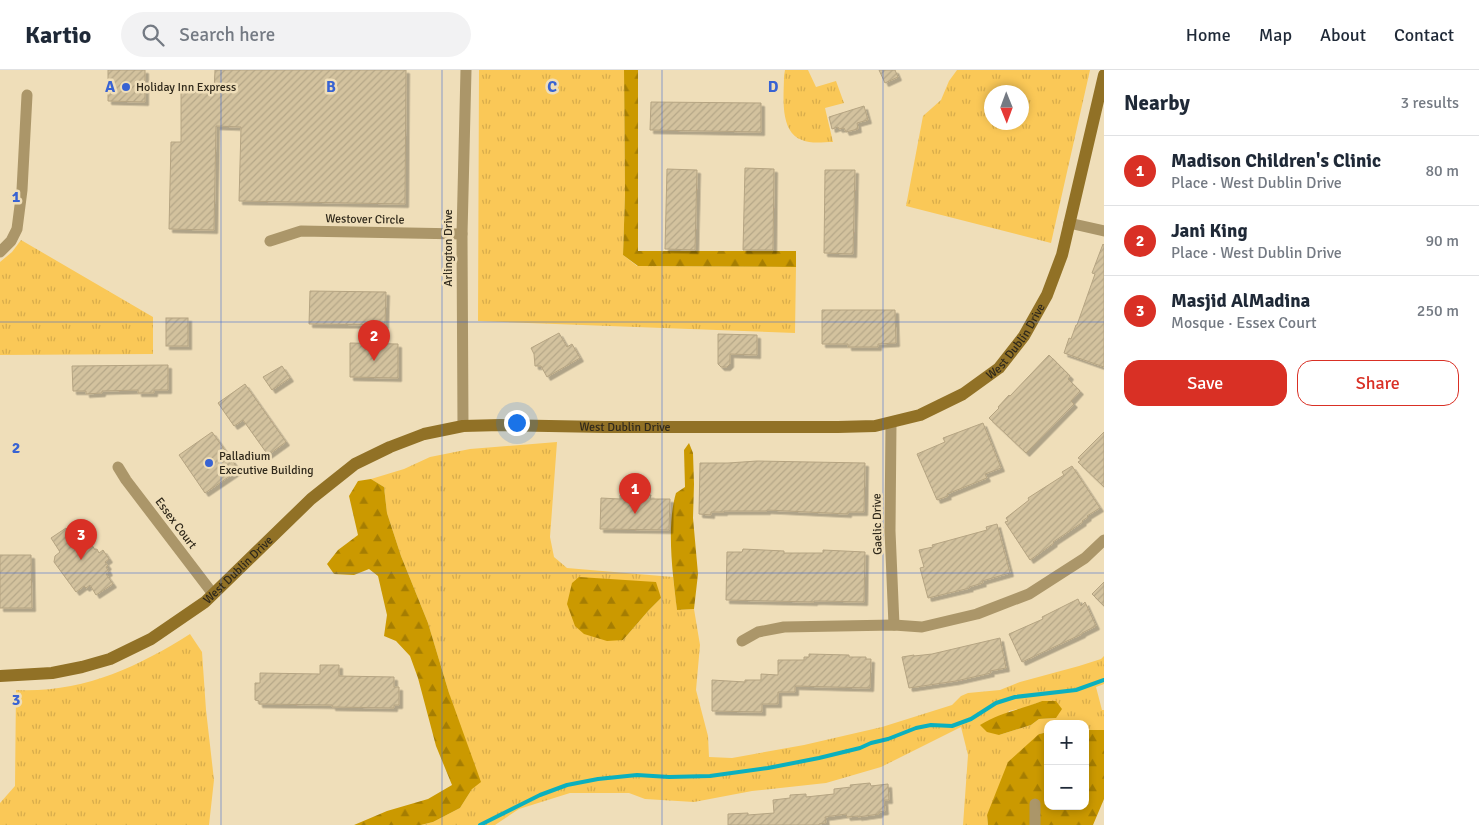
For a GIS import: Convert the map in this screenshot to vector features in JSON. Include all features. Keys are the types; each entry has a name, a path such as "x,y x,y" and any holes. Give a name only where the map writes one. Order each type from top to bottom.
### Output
{"street":[{"name":"Arlington Drive","path":"463,426 462,234 466,70"},
{"name":"West Dublin Drive","path":"0,676 52,674 110,659 151,639 205,602 311,499 355,464 390,447 424,434 463,426 501,425 838,428 875,426 920,416 963,394 999,368 1024,336 1048,295 1062,255 1104,75"},
{"path":"0,252 11,241 17,229 27,95"},
{"path":"1070,223 1104,231"},
{"name":"Westover Circle","path":"270,242 301,231 462,234"},
{"name":"Gaelic Drive","path":"891,423 890,530 894,625"},
{"name":"Essex Court","path":"118,467 213,594"},
{"path":"742,641 758,632 784,627 894,625 922,627 977,614 1029,594 1085,558 1104,540"},
{"path":"1035,804 1035,825"}],"green space":[{"path":"479,70 624,70 625,194 623,255 637,266 796,267 795,333 478,321"},
{"path":"624,70 638,70 638,251 796,251 796,267 638,266 623,255 625,194"},
{"path":"785,70 808,70 816,87 836,81 844,103 825,108 833,142 802,140 789,129 784,112"},
{"path":"957,70 1090,70 1051,243 906,206 923,116 941,100 949,81"},
{"path":"21,240 153,317 153,354 0,355 0,262 12,252"},
{"path":"557,442 550,537 554,557 567,568 673,577 677,610 694,609 700,645 696,690 708,736 709,757 732,758 804,745 882,727 952,705 961,696 968,693 1000,690 1020,682 1101,659 1104,656 1104,684 1096,687 1102,710 1104,710 1104,730 1089,730 1089,720 1044,720 1044,733 1039,734 987,815 988,825 963,825 968,755 961,727 881,767 826,783 752,791 694,802 645,799 629,793 570,793 519,809 495,825 421,825 433,822 460,808 472,789 449,693 428,623 401,556 387,513 384,487 371,479 404,469 430,457 470,449","holes":["594,578 661,598 623,640","1042,701 1056,718 1039,719 1031,725 999,735 1009,711"]},
{"path":"689,443 693,453 693,518 698,574 694,609 677,610 671,552 671,521 676,493 685,487 684,450"},
{"path":"371,479 384,487 387,513 401,556 428,623 449,693 481,782 472,789 460,808 433,822 421,825 354,825 387,811 428,799 452,785 436,746 418,678 410,656 396,641 384,636 387,615 378,576 369,569 354,575 334,574 327,564 338,550 358,535 349,496 358,481"},
{"path":"579,577 656,582 661,598 623,640 607,641 584,634 575,626 567,604 572,583"},
{"path":"190,634 202,652 214,780 209,825 0,825 0,803 15,786 16,690 40,690 63,687 86,683 108,676 149,658"},
{"path":"1042,701 1056,701 1062,709 1056,718 1039,719 1031,725 999,735 987,732 980,725 1003,714"},
{"path":"1089,730 1104,730 1104,799 1093,825 988,825 987,815 1008,762 1039,734 1044,733 1044,810 1089,810"}],"building":[{"name":"Holiday Inn Express","path":"108,70 145,70 145,102 108,101"},
{"path":"215,70 406,70 405,204 239,201 241,127 216,126 214,230 169,229 171,142 181,142 181,91 214,92"},
{"path":"879,70 895,70 898,77 885,83"},
{"path":"651,102 761,103 761,132 650,130"},
{"path":"864,106 868,120 857,123 858,129 846,132 844,128 832,129 829,117"},
{"path":"745,168 774,169 773,250 743,250"},
{"path":"667,169 697,170 695,250 665,249"},
{"path":"825,170 855,170 853,254 824,253"},
{"path":"1103,244 1104,367 1064,353 1069,338 1071,339 1077,325 1095,274 1092,273"},
{"path":"310,291 386,292 385,325 309,324"},
{"path":"822,310 895,310 896,343 878,344 878,347 848,347 848,344 822,344"},
{"path":"166,318 188,318 188,346 166,346"},
{"path":"559,333 567,347 572,344 580,358 547,377 541,366 535,366 534,354 531,348"},
{"path":"718,334 757,335 757,355 730,354 730,364 727,367 721,367 718,364"},
{"path":"350,343 398,344 398,378 350,377"},
{"path":"1049,355 1070,376 1068,379 1080,391 1071,401 1074,404 1026,453 989,418"},
{"path":"168,365 168,390 154,390 154,393 138,393 138,390 102,391 102,393 86,394 86,391 73,391 72,366"},
{"path":"282,366 290,378 272,390 263,377"},
{"path":"245,384 286,442 268,455 243,420 234,426 218,403"},
{"path":"983,423 1001,468 985,474 987,478 937,500 917,454 945,442 943,438"},
{"name":"Palladium Executive Building","path":"212,432 239,470 205,493 179,455"},
{"path":"1104,432 1104,487 1078,462 1081,460 1078,458"},
{"path":"757,461 865,463 864,512 848,512 848,514 767,510 711,512 711,515 699,514 700,463"},
{"path":"1072,466 1100,508 1030,560 1005,522 1008,521 1006,518 1029,500 1028,498 1064,475 1062,472"},
{"path":"634,492 642,495 651,495 650,499 670,499 669,530 600,529 601,498 620,499 620,495 629,495"},
{"path":"997,524 1010,573 982,581 983,583 970,588 928,598 920,568 924,567 919,550 987,530 986,527"},
{"path":"66,528 71,534 78,529 90,546 92,545 99,553 103,550 109,559 105,562 109,572 106,574 113,584 96,595 90,585 86,588 84,586 76,592 54,562 55,556 60,552 51,538"},
{"path":"743,549 784,551 784,553 823,553 823,550 865,552 864,602 726,600 727,552 742,552"},
{"path":"0,555 31,555 32,608 0,608"},
{"path":"1104,582 1104,606 1092,594"},
{"path":"1078,599 1081,606 1085,602 1096,626 1022,662 1009,634 1043,619 1042,617"},
{"path":"1000,638 1006,668 956,681 909,688 902,657 932,654"},
{"path":"809,654 849,655 849,657 866,657 866,659 871,659 870,688 795,686 795,692 778,692 778,704 762,704 762,712 712,711 712,680 745,682 745,680 761,680 761,674 778,675 778,660 804,660 804,657 809,657"},
{"path":"320,665 339,665 339,676 394,677 394,687 399,687 399,705 394,705 394,708 332,707 332,705 259,704 259,701 255,700 255,683 260,683 260,673 320,674"},
{"path":"870,783 871,786 888,784 889,800 884,800 885,811 879,812 879,814 847,817 846,814 825,817 826,823 819,825 728,825 728,814 774,813 773,800 790,798 790,795 806,794 806,797 834,794 834,789"}],"waterway":[{"path":"480,825 540,795 567,785 598,779 637,775 669,777 710,776 768,768 860,748 916,728 931,725 952,726 971,719 996,703 1015,697 1076,690 1104,680"}],"place":[{"name":"Holiday Inn Express","path":"126,87"},
{"name":"Jani King","path":"374,361"},
{"name":"Palladium Executive Building","path":"209,463"},
{"name":"Madison Children's Clinic","path":"635,514"},
{"name":"Masjid AlMadina","path":"81,560"}]}
